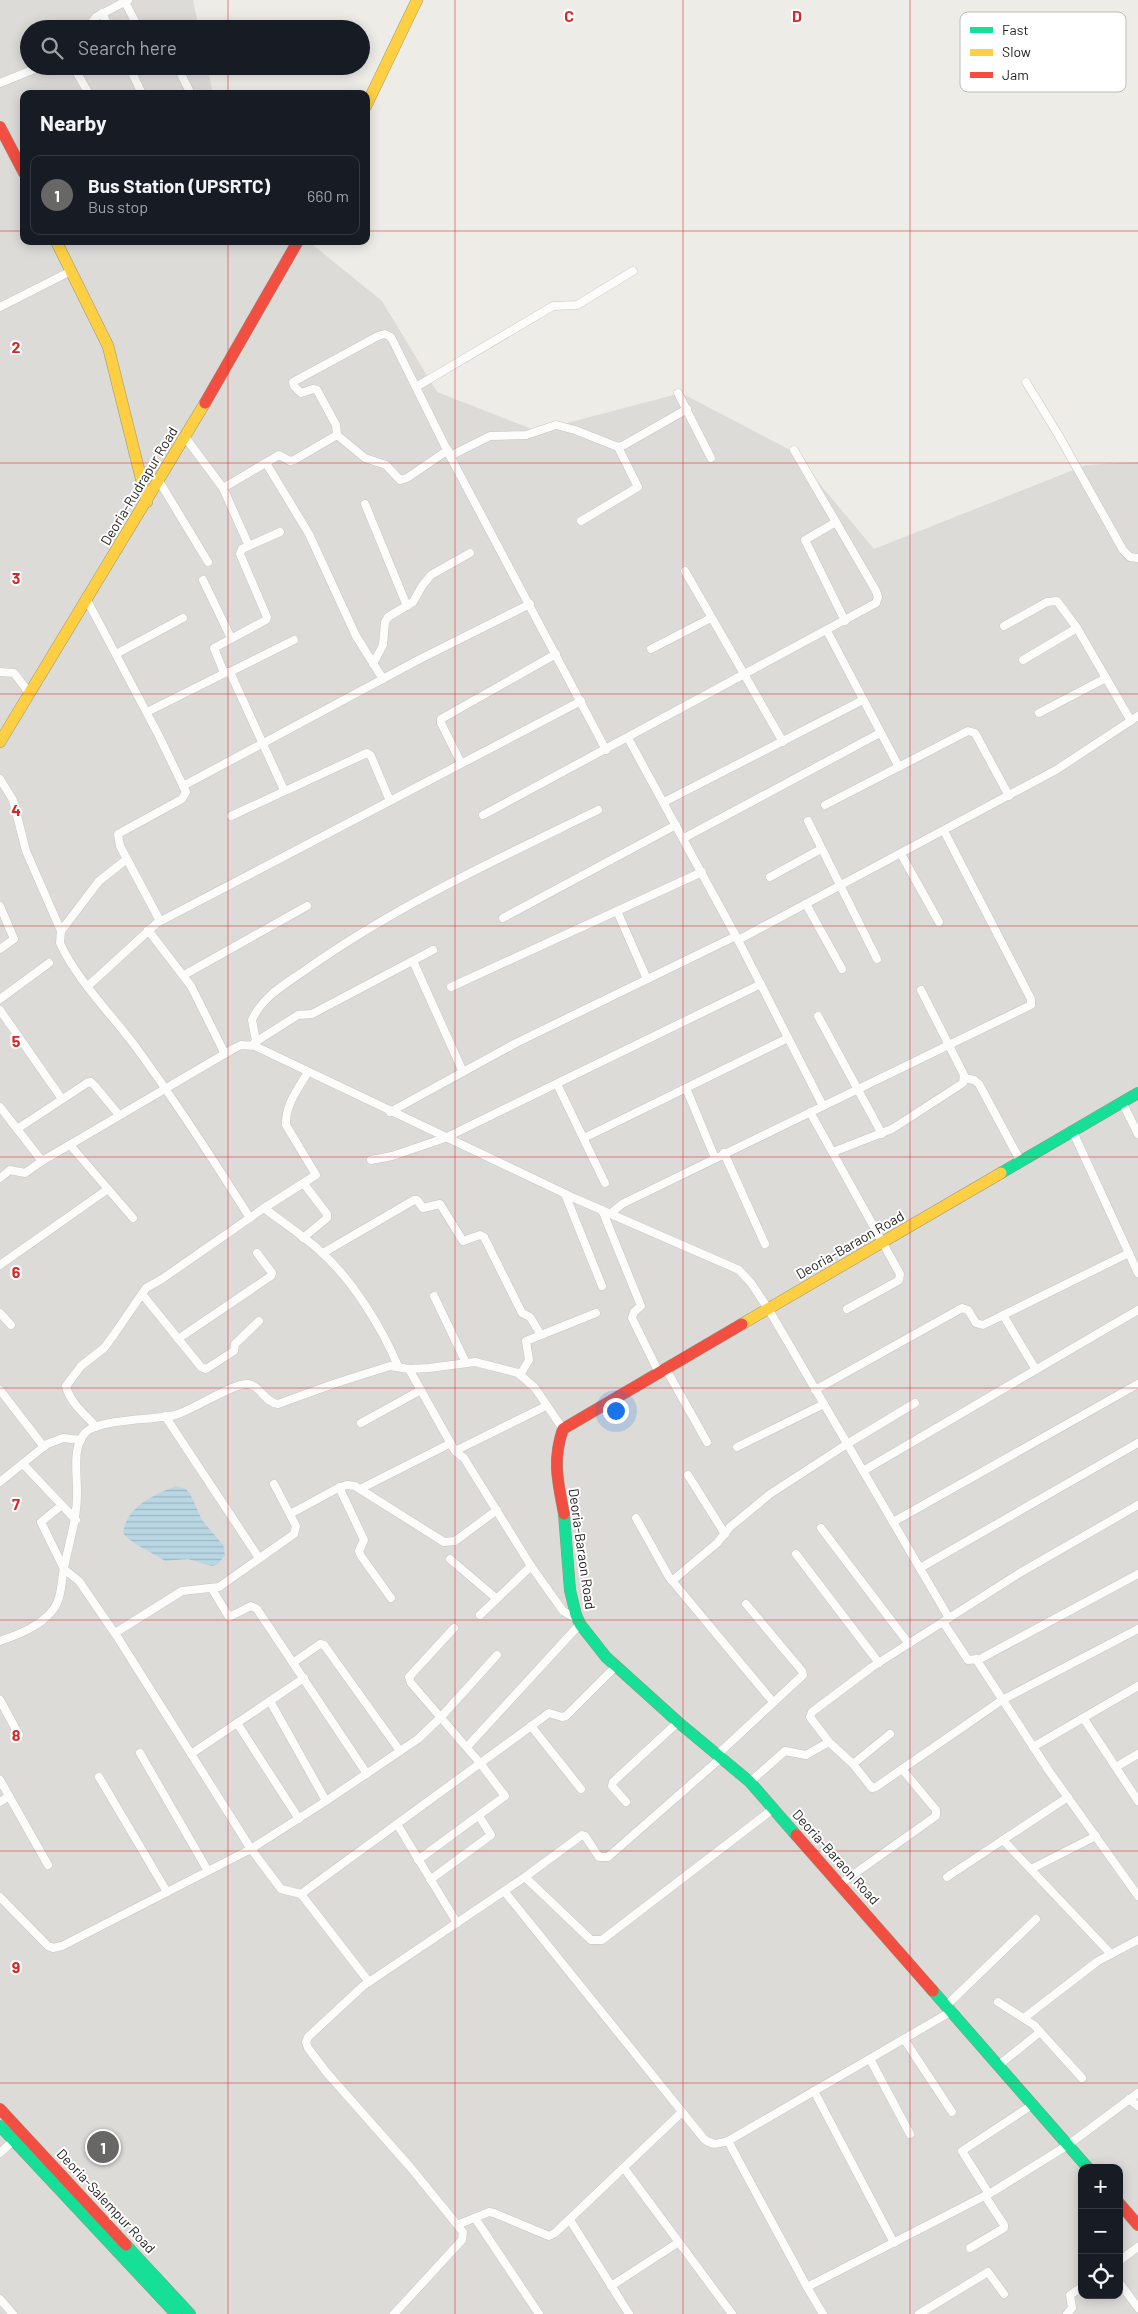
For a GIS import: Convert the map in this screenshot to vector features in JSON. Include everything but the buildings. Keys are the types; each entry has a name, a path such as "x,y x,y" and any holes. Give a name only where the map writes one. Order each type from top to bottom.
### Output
{"main road":[{"path":"370,98 417,0"},
{"path":"0,127 20,165"},
{"path":"58,245 108,346 147,502"},
{"name":"Deoria-Rudrapur Road","path":"0,742 186,437 296,245"},
{"name":"Deoria-Baraon Road","path":"1085,2164 950,2008 750,1782 678,1722 616,1666 579,1622 572,1600 566,1523 556,1471 556,1452 563,1429 1138,1093"},
{"name":"Deoria-Salempur Road","path":"0,2109 190,2314"},
{"name":"Deoria-Salempur Road","path":"0,2126 176,2314"},
{"path":"1123,2208 1138,2225"}],"street":[{"path":"94,20 102,13 127,1 136,20"},
{"path":"102,13 106,20"},
{"path":"0,83 20,75"},
{"path":"77,75 86,90"},
{"path":"132,75 140,90"},
{"path":"182,75 189,90"},
{"path":"0,307 71,271"},
{"path":"416,387 553,306 577,305 634,271"},
{"path":"606,750 449,453 391,337 385,334 297,378 293,382 298,392 313,389 319,394 336,425 337,435 365,458 386,464 400,480 449,453 490,436 526,435 556,425 575,430 618,447 624,446 687,410"},
{"path":"1026,382 1059,436 1123,550 1130,557 1138,558"},
{"path":"678,393 711,458"},
{"path":"222,488 279,456 290,461 294,460 337,435"},
{"path":"186,437 222,488 249,546"},
{"path":"581,521 638,487 618,447"},
{"path":"483,815 876,603 878,597 794,450"},
{"path":"266,463 316,547 356,636 382,679"},
{"path":"159,481 208,562"},
{"path":"365,504 407,606"},
{"path":"836,522 805,540 844,621"},
{"path":"280,532 242,549 240,554 266,620 214,648 284,790"},
{"path":"373,664 383,645 385,622 388,617 415,600 422,586 431,575 470,552"},
{"path":"685,571 783,742"},
{"path":"203,580 231,638"},
{"path":"87,600 186,792 182,799 118,834 120,846 126,859 160,921"},
{"path":"1004,626 1053,600 1061,606 1077,628 1131,721"},
{"path":"183,786 382,679 530,604"},
{"path":"116,654 183,618"},
{"path":"650,650 711,618"},
{"path":"1023,660 1077,628"},
{"path":"827,631 899,767"},
{"path":"146,712 294,640"},
{"path":"462,763 441,723 441,719 556,654"},
{"path":"0,672 14,673 30,694"},
{"path":"1039,712 1106,678"},
{"path":"664,802 863,700"},
{"path":"88,986 160,921 581,701"},
{"path":"390,1112 516,1043 647,979 737,938 901,854 1056,770 1138,716"},
{"path":"825,805 968,731 972,731 1010,796"},
{"path":"684,838 880,733"},
{"path":"628,738 737,938 823,1106"},
{"path":"231,816 367,753 371,756 390,801"},
{"path":"0,779 13,800 26,851 61,932"},
{"path":"253,1043 252,1020 260,1004 328,954 433,892 598,810"},
{"path":"808,821 878,960"},
{"path":"503,918 676,825"},
{"path":"606,1212 1031,1005 1031,999 944,831"},
{"path":"770,877 821,849"},
{"path":"901,854 939,922"},
{"path":"126,859 106,874 61,932 59,939 61,946 88,986 165,1088 250,1218"},
{"path":"451,987 702,872"},
{"path":"806,904 842,968"},
{"path":"0,906 14,939 0,949"},
{"path":"184,975 307,906"},
{"path":"617,911 647,979"},
{"path":"148,930 184,975 225,1054"},
{"path":"0,1178 10,1170 25,1173 165,1088 241,1045 253,1043 298,1015 312,1014 433,950"},
{"path":"413,961 463,1072"},
{"path":"0,999 50,962"},
{"path":"371,1160 392,1156 445,1138 761,984"},
{"path":"833,1152 882,1134 962,1083 964,1078 950,1045 922,990"},
{"path":"0,1010 62,1099"},
{"path":"818,1016 859,1088 882,1134"},
{"path":"584,1138 788,1038"},
{"path":"253,1043 308,1072 445,1138 565,1194 739,1270 751,1283 816,1390 920,1568 968,1660 976,1659 1138,1574"},
{"path":"96,1427 72,1401 66,1386 81,1366 108,1342 146,1288 162,1279 264,1208 314,1178 316,1172 286,1125 289,1105 308,1072"},
{"path":"964,1078 974,1080 979,1084 1021,1162"},
{"path":"17,1130 62,1099 91,1082 119,1116"},
{"path":"557,1084 605,1182"},
{"path":"686,1088 715,1158"},
{"path":"1122,1102 1138,1134"},
{"path":"0,1107 42,1161"},
{"path":"810,1112 884,1242 900,1274 899,1280 847,1309"},
{"path":"1073,1132 1138,1273"},
{"path":"70,1145 133,1218"},
{"path":"724,1154 766,1244"},
{"path":"303,1238 327,1218 327,1214 304,1184"},
{"path":"0,1265 108,1189"},
{"path":"565,1194 602,1286"},
{"path":"323,1254 414,1200 417,1200 423,1208 440,1204 463,1241 480,1235 484,1238 522,1313 530,1317 540,1335"},
{"path":"264,1208 323,1254 348,1283 384,1334 398,1366"},
{"path":"606,1212 641,1306 634,1312 632,1318 707,1442"},
{"path":"178,1339 271,1276 272,1273 257,1253"},
{"path":"816,1390 962,1308 968,1310 979,1326 1129,1253"},
{"path":"142,1294 201,1368 209,1368 234,1351 235,1344 259,1321"},
{"path":"434,1296 466,1363"},
{"path":"863,1471 1138,1310"},
{"path":"0,1313 11,1325"},
{"path":"520,1375 529,1360 526,1341 596,1313"},
{"path":"1003,1315 1036,1370"},
{"path":"0,1641 25,1632 53,1610 59,1598 76,1520 78,1448 86,1432 96,1427 175,1415 243,1384 256,1387 267,1400 278,1404 336,1382 390,1366 409,1369 475,1362 520,1375 535,1388 563,1429"},
{"path":"409,1369 455,1451 464,1458 532,1566 563,1611 579,1622 467,1747"},
{"path":"893,1522 1138,1384"},
{"path":"0,1390 44,1446"},
{"path":"361,1423 421,1390"},
{"path":"672,1580 717,1543 730,1528 770,1494 915,1403"},
{"path":"737,1447 824,1404"},
{"path":"455,1451 546,1406"},
{"path":"165,1416 259,1558"},
{"path":"2,1478 23,1464 44,1446 63,1438 82,1440"},
{"path":"360,1489 451,1443"},
{"path":"920,1568 1138,1443"},
{"path":"23,1464 76,1520"},
{"path":"688,1476 725,1534"},
{"path":"115,1633 182,1590 219,1588 294,1534 296,1526 274,1484"},
{"path":"290,1514 347,1484 360,1489 444,1542 449,1543 455,1541 497,1510"},
{"path":"339,1488 364,1540 359,1551 361,1556 391,1598"},
{"path":"62,1505 42,1519 41,1522 64,1569 79,1581 115,1633 251,1849 281,1889 301,1894 369,1982"},
{"path":"1138,1505 1018,1574 878,1663 812,1712 810,1717 812,1723 853,1764 872,1788 1002,1700 1138,1629"},
{"path":"636,1518 672,1580 773,1702"},
{"path":"821,1528 909,1644"},
{"path":"796,1554 878,1663"},
{"path":"450,1559 497,1599"},
{"path":"480,1615 532,1566"},
{"path":"212,1589 229,1616 252,1606 254,1607 294,1662 367,1774"},
{"path":"394,2314 462,2240 463,2232 308,2048 306,2042 308,2037 369,1982 526,1877 582,1836 585,1836 599,1857 608,1857 719,1756 773,1702 799,1680 802,1671 746,1604"},
{"path":"418,1860 505,1796 467,1747 411,1683 408,1677 454,1628"},
{"path":"294,1662 320,1644 324,1645 400,1751"},
{"path":"0,1897 48,1946 53,1948 251,1849 299,1819 400,1751 441,1717 497,1655"},
{"path":"976,1659 1033,1747 1138,1896"},
{"path":"301,1894 549,1713 562,1717 566,1716 616,1666"},
{"path":"191,1754 304,1678"},
{"path":"1033,1747 1138,1686"},
{"path":"0,1700 19,1735"},
{"path":"270,1701 326,1801"},
{"path":"1084,1718 1138,1801"},
{"path":"626,1802 612,1786 613,1782 678,1722"},
{"path":"237,1724 299,1819"},
{"path":"530,1726 581,1790"},
{"path":"853,1764 890,1734"},
{"path":"750,1782 784,1752 806,1754 829,1742"},
{"path":"140,1752 208,1871"},
{"path":"1116,1767 1138,1754"},
{"path":"840,1884 936,1816 936,1810 902,1769"},
{"path":"99,1777 167,1892"},
{"path":"0,1780 48,1865"},
{"path":"0,1802 9,1796"},
{"path":"947,1877 1068,1797"},
{"path":"526,1877 591,1940 602,1940 773,1809"},
{"path":"430,1880 491,1835 479,1816"},
{"path":"397,1824 457,1923"},
{"path":"1031,1869 1096,1836"},
{"path":"1003,1840 1111,1954"},
{"path":"504,1891 704,2139 711,2144 728,2141 904,2039 950,2008 1036,1919"},
{"path":"1024,2018 1098,1961 1137,1942"},
{"path":"998,2002 1024,2018 1040,2032 1082,2078"},
{"path":"999,2065 1040,2032"},
{"path":"904,2039 952,2112"},
{"path":"870,2059 910,2134"},
{"path":"814,2091 894,2243"},
{"path":"807,2287 987,2195 1068,2145 1138,2093"},
{"path":"1129,2100 1138,2106"},
{"path":"970,2248 1004,2228 1004,2225 962,2151 1032,2105"},
{"path":"457,2225 494,2213 549,2236 555,2233 682,2112"},
{"path":"0,2153 14,2140"},
{"path":"728,2141 823,2314"},
{"path":"624,2168 732,2314"},
{"path":"476,2218 539,2314"},
{"path":"570,2220 629,2314"},
{"path":"612,2286 679,2242"},
{"path":"1123,2257 1138,2247"},
{"path":"920,2314 986,2272 990,2273 1004,2294"},
{"path":"1123,2287 1138,2308"},
{"path":"1067,2314 1072,2308 1070,2295 1078,2290"},
{"path":"0,2299 13,2314"}],"shaded area":[{"path":"0,0 193,0 197,20 20,20 20,75 209,75 212,90 20,90 20,245 313,245 382,301 437,392 537,431 681,393 792,451 874,549 1086,465 1138,462 1138,2314 0,2314"}],"water":[{"path":"176,1486 186,1489 190,1494 202,1520 223,1545 225,1555 218,1564 212,1566 188,1559 165,1561 136,1544 123,1533 130,1516 136,1509 159,1493"}],"traffic: fast":[{"path":"1001,1173 1138,1093"},
{"path":"564,1514 570,1590 580,1624 606,1657 678,1722 750,1782 796,1835"},
{"path":"933,1991 1084,2164"},
{"path":"0,2126 176,2314"},
{"path":"126,2245 190,2314"}],"traffic: slow":[{"path":"370,98 417,0"},
{"path":"58,245 108,346 147,502"},
{"path":"0,742 205,403"},
{"path":"742,1324 1001,1173"}],"traffic: jam":[{"path":"0,127 20,165"},
{"path":"205,403 296,245"},
{"path":"564,1514 557,1472 558,1451 563,1429 742,1324"},
{"path":"796,1835 933,1991"},
{"path":"0,2109 126,2245"},
{"path":"1123,2208 1138,2225"}],"place":[{"name":"Bus Station (UPSRTC)","path":"103,2147"}]}
